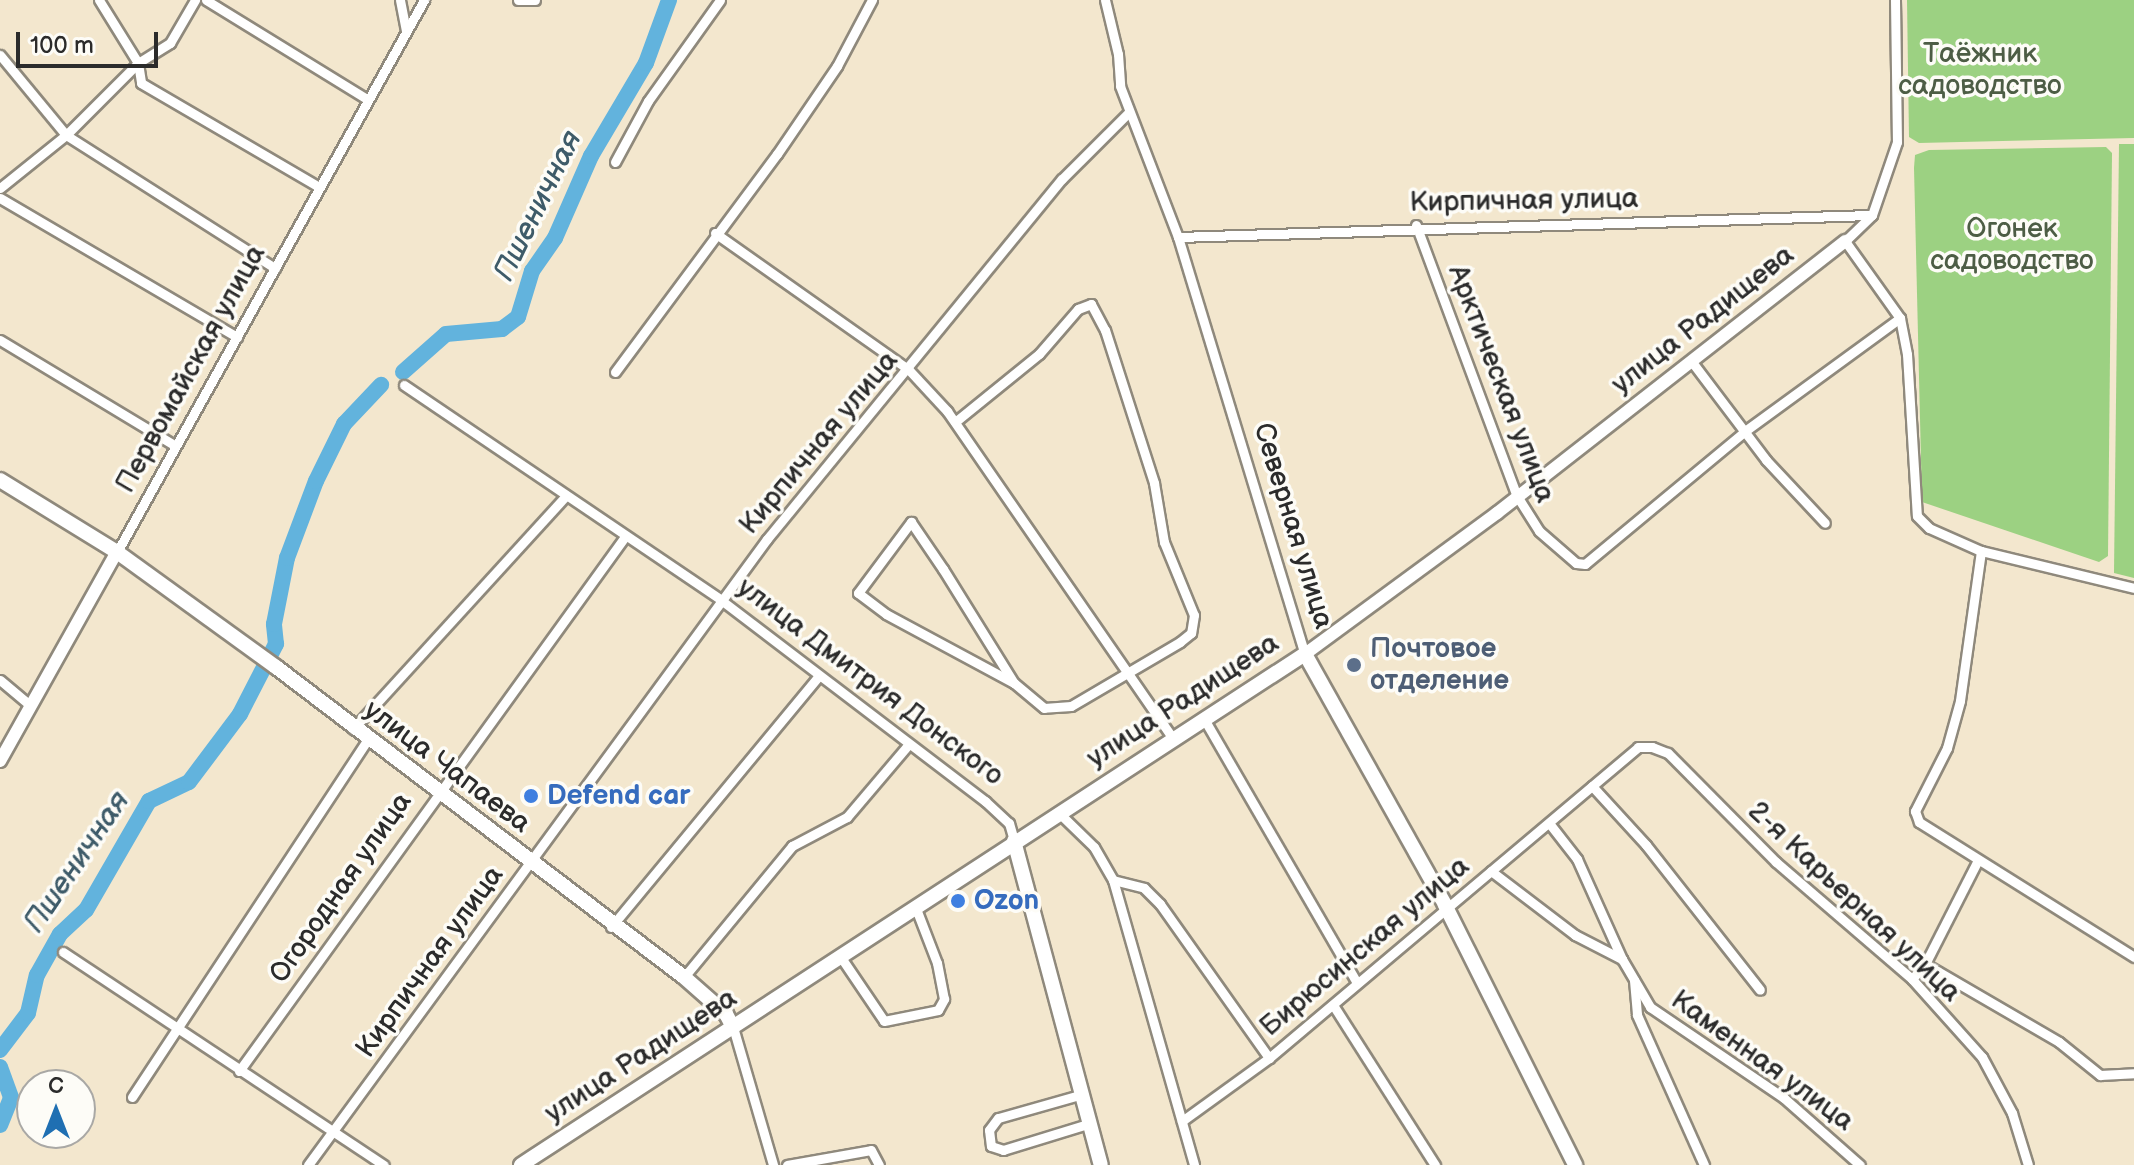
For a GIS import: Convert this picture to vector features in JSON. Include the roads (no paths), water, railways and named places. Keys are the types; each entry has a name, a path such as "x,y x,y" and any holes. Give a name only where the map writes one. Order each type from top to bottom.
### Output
{"main road":[{"name":"улица Чапаева","path":"0,480 117,552 276,667 611,927 684,977 726,1014 733,1027"},
{"name":"улица Радищева","path":"521,1165 1058,812 1305,654"},
{"name":"Северная улица","path":"1305,654 1445,905 1575,1165"},
{"name":"улица Дмитрия Донского","path":"1014,841 1101,1165"}],"street":[{"path":"99,0 138,63 141,83 317,186"},
{"path":"0,188 66,135 138,63 174,40 195,0"},
{"path":"206,0 365,98"},
{"path":"400,0 406,30"},
{"name":"Первомайская улица","path":"0,761 275,268 365,98 424,0"},
{"path":"518,0 535,0"},
{"path":"615,162 648,101 720,0"},
{"path":"615,372 715,233 777,154 837,66 872,0"},
{"name":"Северная улица","path":"1105,0 1128,113 1178,237 1305,654"},
{"path":"1895,0 1897,142 1872,215 1845,241 1900,318 1907,354 1917,516 1929,528 1981,551 2134,588"},
{"path":"0,55 66,135 275,268"},
{"name":"Кирпичная улица","path":"308,1165 721,600 1062,179 1128,113"},
{"path":"0,198 237,337"},
{"name":"Кирпичная улица","path":"1178,237 1416,225 1872,215"},
{"name":"Арктическая улица","path":"1416,225 1517,496 1528,518 1562,556 1585,564 1745,431"},
{"path":"715,233 909,370 955,422 1173,739"},
{"name":"улица Радищева","path":"1305,654 1517,496 1845,241"},
{"path":"955,422 1039,354 1078,309 1091,304 1105,330 1154,483 1164,542 1194,615 1191,633 1126,674 1054,711 1026,696 1014,683 911,522 858,593 886,614 1014,683"},
{"path":"1745,431 1900,318"},
{"path":"0,340 176,446"},
{"path":"1692,362 1783,481 1825,523"},
{"name":"улица Дмитрия Донского","path":"404,385 624,538 721,600 1009,823 1014,841"},
{"path":"353,729 566,496"},
{"name":"Огородная улица","path":"239,1071 436,791 624,538"},
{"path":"1981,551 1960,701 1947,748 1915,811 1919,822 2134,957"},
{"path":"611,927 819,676"},
{"path":"0,680 31,706"},
{"path":"1204,719 1356,981"},
{"path":"132,1097 177,1023 368,739"},
{"path":"684,977 792,846 847,817 908,745"},
{"name":"Бирюсинская улица","path":"1113,880 1144,888 1160,904 1269,1058 1445,905 1491,871 1638,747"},
{"name":"2-я Карьерная улица","path":"1638,747 1668,753 1776,862 1912,979 1982,1057 2012,1113 2028,1165"},
{"path":"1592,786 1646,845 1760,990"},
{"path":"1058,812 1094,847 1113,880 1194,1165"},
{"name":"Каменная улица","path":"1549,823 1577,859 1622,959 1650,1007 1784,1098 1860,1165"},
{"path":"1912,979 1925,964 1978,860"},
{"path":"1491,871 1575,935 1622,959"},
{"path":"840,956 884,1021 938,1010 944,999 937,963 915,906"},
{"path":"63,952 177,1023 239,1071 335,1129 384,1165"},
{"name":"2-я Карьерная улица","path":"1925,964 2059,1042 2100,1075 2134,1073"},
{"path":"1634,980 1637,1015 1704,1165"},
{"path":"1333,1005 1435,1165"},
{"name":"улица Чапаева","path":"733,1027 773,1165"},
{"path":"1182,1121 1269,1058"},
{"path":"1083,1094 998,1118 989,1130 991,1146 1003,1150 1091,1123"},
{"path":"787,1165 871,1150 879,1165"}],"waterway":[{"name":"Пшеничная","path":"403,372 446,334 502,329 518,317 532,271 555,238 591,156 646,63 669,0"},
{"name":"Пшеничная","path":"0,1050 28,1013 37,975 60,934 86,910 149,801 189,782 240,714 276,644 274,624 287,558 316,481 344,424 381,385"},
{"name":"Пшеничная","path":"0,1067 11,1098 0,1125"}],"place":[{"name":"Почтовое отделение","path":"1354,665"},
{"name":"Defend car","path":"531,796"},
{"name":"Ozon","path":"958,901"}],"park label":[{"name":"Таёжник садоводство","path":"1980,70"},
{"name":"Огонек садоводство","path":"2012,245"}]}
